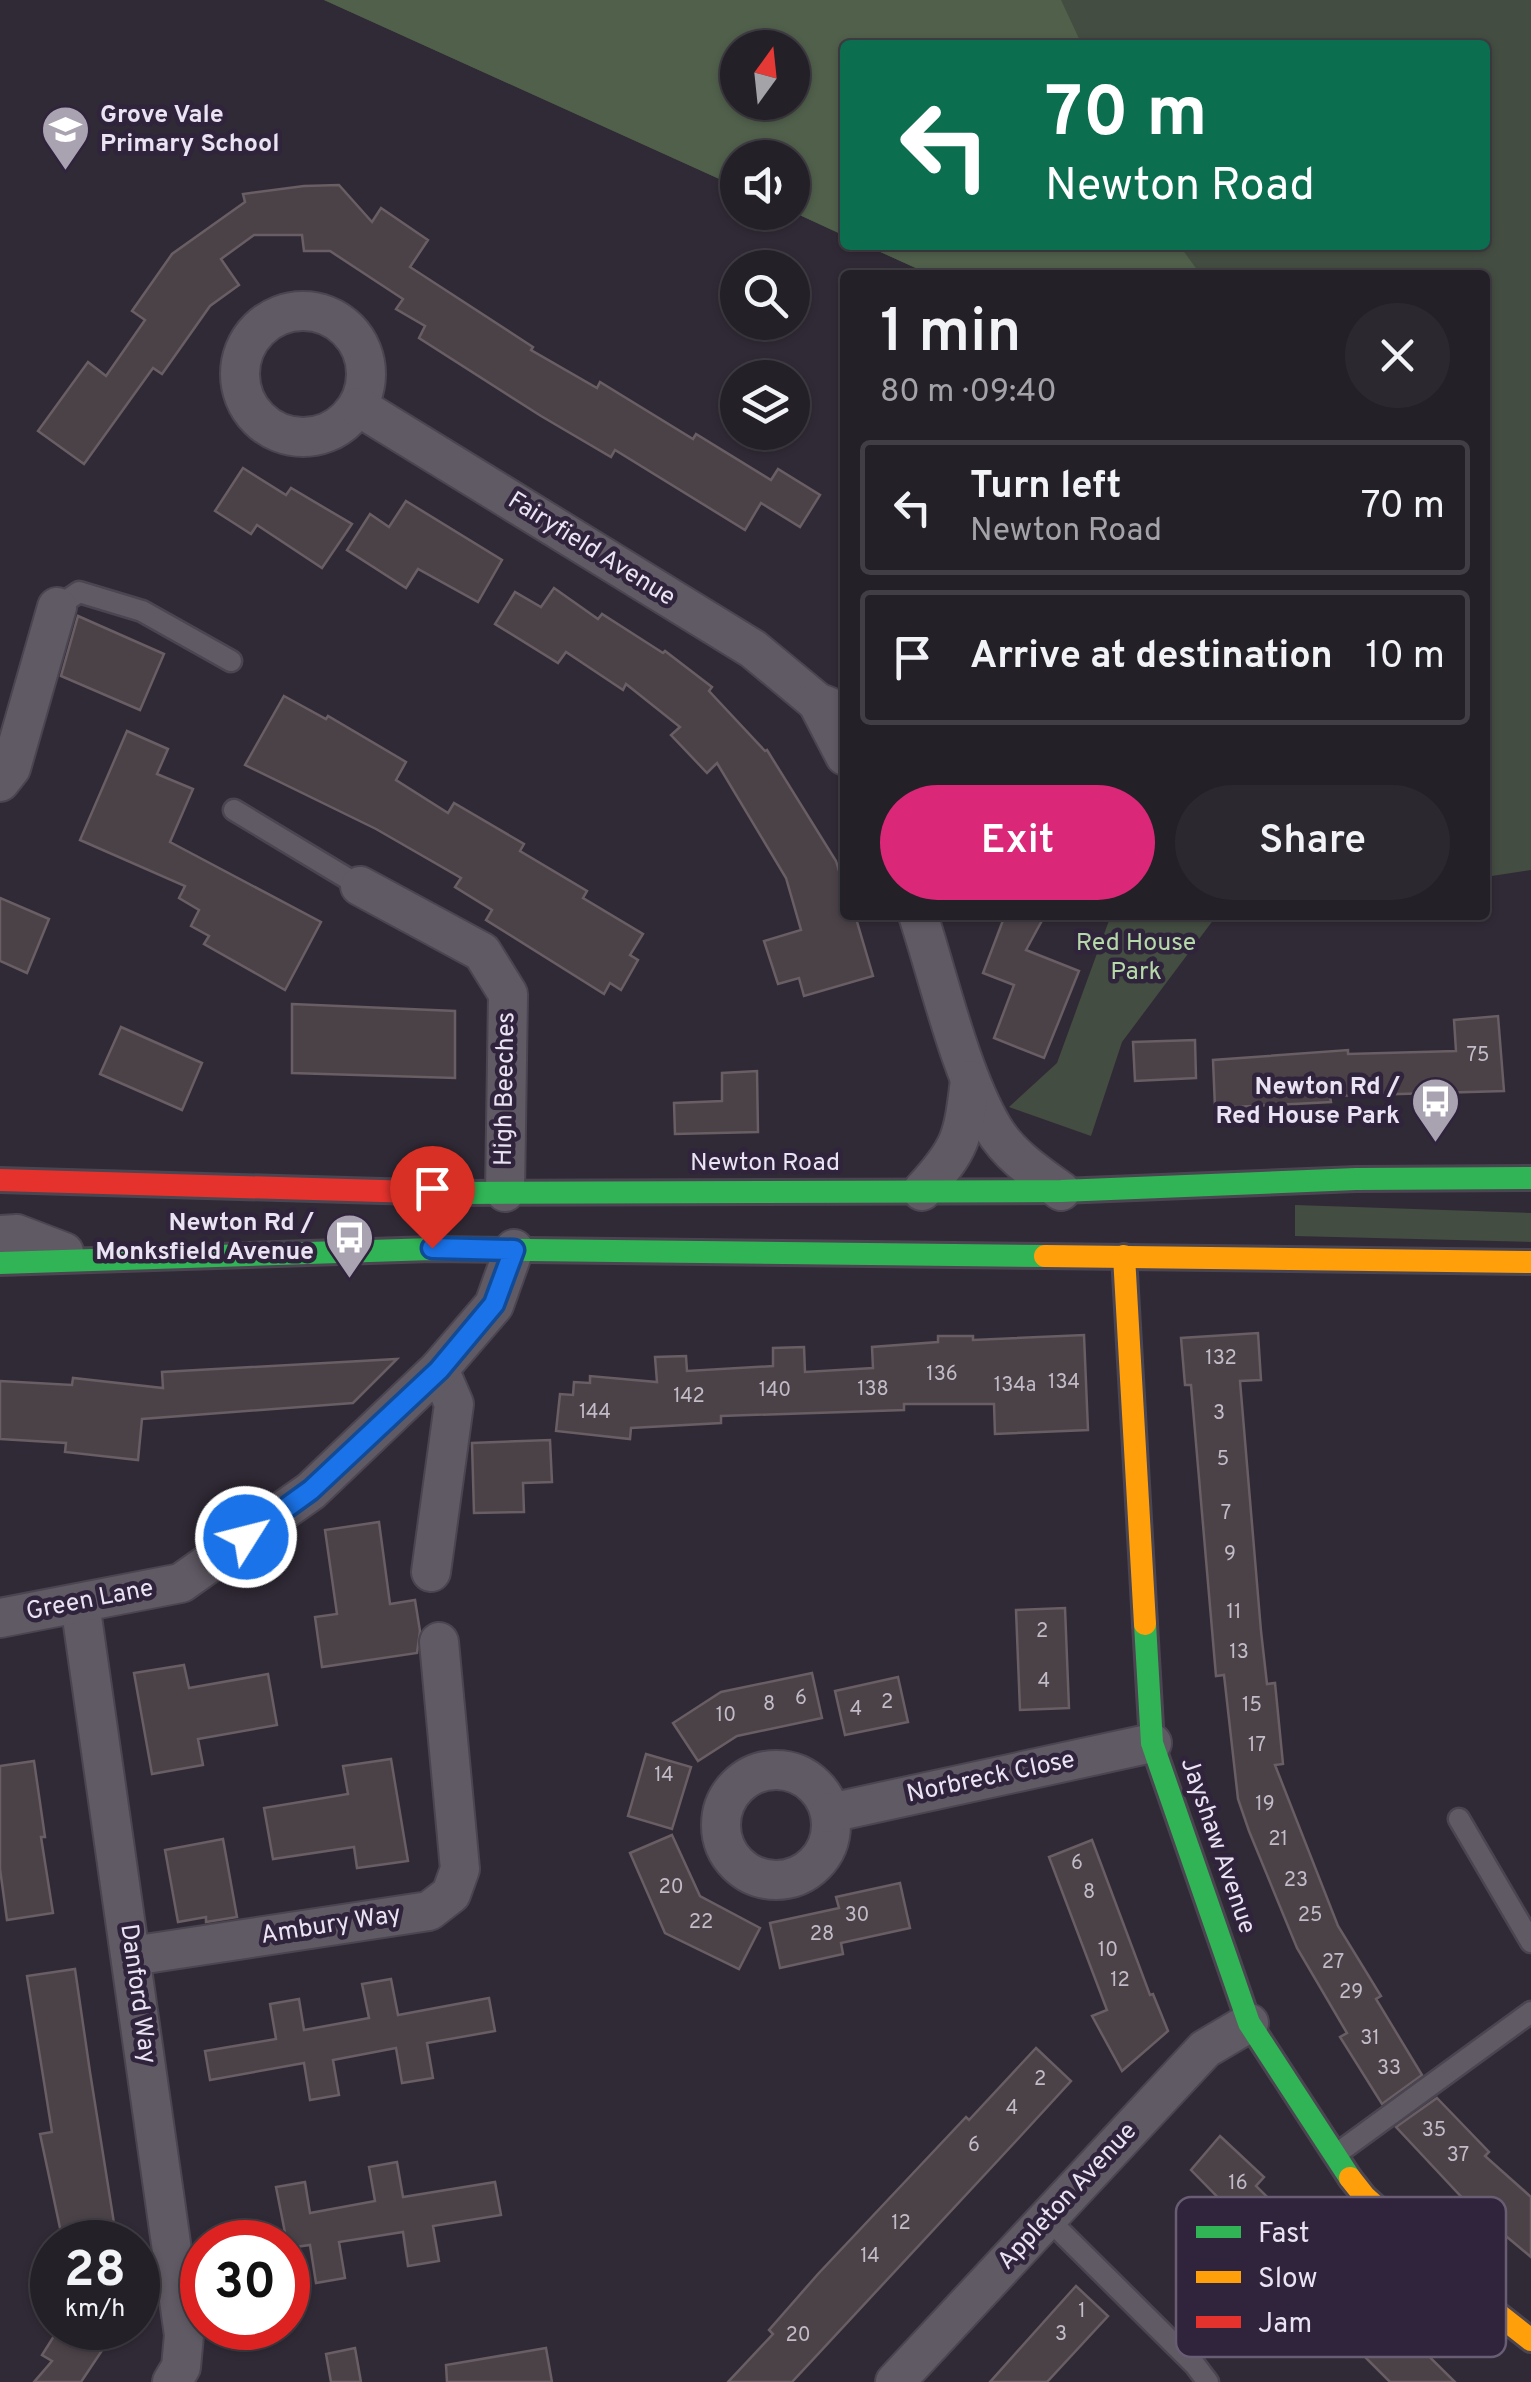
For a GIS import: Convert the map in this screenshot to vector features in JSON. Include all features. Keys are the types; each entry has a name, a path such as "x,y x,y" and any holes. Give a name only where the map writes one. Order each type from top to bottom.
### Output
{"main road":[{"name":"Newton Road","path":"0,1180 404,1193 1061,1190 1356,1179 1531,1178"},
{"path":"0,1263 432,1248 1531,1262"},
{"name":"Jayshaw Avenue","path":"1124,1256 1152,1742 1249,2023 1334,2156 1365,2197"},
{"name":"Jayshaw Avenue","path":"1506,2320 1531,2340"}],"street":[{"name":"Fairyfield Avenue","path":"359,407 753,650 831,707 840,738"},
{"path":"0,782 11,768 57,606"},
{"name":"High Beeches","path":"360,886 482,952 508,994 505,1192"},
{"path":"920,920 970,1077 993,1128 1014,1154 1061,1190"},
{"path":"922,1191 952,1159 964,1128 970,1077"},
{"path":"0,1234 17,1234 90,1262"},
{"name":"Green Lane","path":"0,1618 181,1584 311,1490 439,1370 494,1304 514,1250"},
{"path":"431,1572 454,1404 439,1370"},
{"name":"Danford Way","path":"80,1604 184,2334 181,2367 172,2382"},
{"name":"Ambury Way","path":"132,1956 430,1911 451,1894 460,1870 439,1642"},
{"name":"Norbreck Close","path":"830,1813 1152,1742"},
{"name":"Appleton Avenue","path":"895,2382 1205,2049 1249,2023"}],"lane":[{"path":"57,606 78,592 142,611 232,660"},
{"path":"234,810 360,886"},
{"path":"1459,1819 1531,1942"},
{"path":"1334,2156 1531,2012"},
{"path":"1048,2219 1176,2349"},
{"path":"1183,2357 1208,2382"}],"green space":[{"path":"324,0 1531,0 1531,870 1490,876 1490,270 920,270 876,250 1490,250 1490,40 840,40 840,234 810,220 810,140 720,140 720,179"},
{"path":"324,0 1061,0 1080,40 840,40 840,234 810,220 810,140 720,140 720,179"},
{"path":"876,250 1183,250 1197,270 920,270"},
{"name":"Red House Park","path":"1109,920 1213,920 1122,1042 1091,1136 1009,1107 1057,1063"},
{"path":"1295,1205 1531,1213 1531,1242 1295,1236"}],"building":[{"path":"339,185 372,222 381,208 428,240 410,267 533,347 531,350 597,388 600,382 693,439 696,434 771,480 778,469 820,495 800,527 761,503 745,530 615,450 611,457 541,416 419,338 425,326 396,309 403,299 330,251 304,251 302,235 254,235 221,259 239,285 210,306 162,374 153,368 84,464 38,431 88,362 106,376 145,320 132,311 172,254 245,202 243,194"},
{"path":"243,468 286,495 291,488 352,524 322,568 257,525 251,534 215,511"},
{"path":"406,501 502,560 478,602 418,569 406,588 347,550 370,514 389,527"},
{"path":"554,588 598,619 602,614 665,651 712,687 709,691 767,750 836,861 840,874 840,920 856,920 873,976 804,996 799,978 778,984 764,941 801,930 786,878 717,763 707,773 671,735 680,727 626,684 623,690 566,652 558,663 495,624 515,592 541,607"},
{"path":"78,616 164,654 140,710 61,676"},
{"path":"284,696 326,719 328,716 406,762 396,780 448,813 454,803 524,844 520,851 587,891 583,898 643,934 630,955 638,960 621,990 610,983 604,994 486,920 492,910 455,887 461,878 376,829 245,765"},
{"path":"127,731 168,749 157,774 193,789 170,842 321,922 285,990 204,944 209,936 191,926 199,910 179,898 185,886 80,840"},
{"path":"0,898 49,919 27,973 0,961"},
{"path":"1003,920 1042,920 1026,950 1079,971 1044,1058 994,1038 1014,985 983,973"},
{"path":"292,1004 455,1011 455,1078 292,1073"},
{"path":"1498,1016 1504,1091 1330,1096 1331,1102 1215,1108 1213,1060 1348,1050 1348,1054 1456,1051 1454,1020"},
{"path":"121,1027 202,1063 182,1110 100,1074"},
{"path":"1195,1040 1196,1078 1135,1081 1133,1042"},
{"path":"757,1071 758,1132 675,1134 674,1103 722,1101 722,1073"},
{"path":"1258,1333 1261,1380 1240,1381 1261,1631 1267,1684 1275,1683 1283,1764 1275,1765 1338,1926 1381,1996 1376,1999 1422,2075 1382,2104 1340,2037 1347,2033 1297,1948 1249,1831 1238,1799 1224,1675 1216,1676 1191,1385 1185,1385 1181,1338"},
{"path":"1084,1335 1088,1430 995,1434 994,1404 904,1404 904,1410 721,1416 721,1423 631,1428 630,1439 556,1431 560,1394 573,1395 574,1382 590,1383 590,1376 657,1382 655,1357 686,1356 687,1371 773,1366 773,1348 804,1347 805,1372 873,1368 872,1347 938,1342 938,1336 973,1336 973,1340"},
{"path":"397,1359 353,1403 142,1419 138,1460 65,1452 66,1443 0,1439 0,1381 72,1385 73,1378 163,1388 162,1372"},
{"path":"550,1440 552,1482 523,1483 524,1512 474,1513 472,1443"},
{"path":"379,1522 390,1604 415,1600 420,1631 417,1653 322,1667 315,1617 337,1614 325,1530"},
{"path":"1065,1608 1069,1708 1020,1710 1016,1610"},
{"path":"184,1665 189,1688 268,1674 277,1725 198,1739 203,1765 152,1774 134,1673"},
{"path":"812,1673 822,1718 737,1736 698,1761 673,1723 721,1692"},
{"path":"898,1677 908,1722 845,1735 835,1691"},
{"path":"646,1754 691,1767 672,1829 628,1816"},
{"path":"391,1759 408,1861 357,1868 354,1847 273,1859 264,1808 348,1794 343,1766"},
{"path":"34,1761 53,1913 7,1920 0,1869 0,1766"},
{"path":"672,1835 700,1896 760,1928 739,1969 665,1933 630,1853"},
{"path":"223,1839 237,1917 178,1922 165,1850"},
{"path":"1092,1840 1150,1995 1153,1994 1168,2031 1122,2071 1092,2016 1107,2010 1049,1857"},
{"path":"900,1883 910,1928 841,1943 843,1954 780,1968 770,1923 839,1908 836,1897"},
{"path":"75,1969 114,2220 58,2220 40,2134 52,2132 27,1976"},
{"path":"391,1979 398,2015 489,1998 495,2031 427,2043 433,2078 402,2083 396,2048 333,2060 339,2095 310,2100 304,2063 210,2080 205,2051 276,2039 270,2004 299,1999 304,2030 369,2018 362,1984"},
{"path":"1036,2048 1071,2081 1016,2141 792,2382 728,2382 773,2334 769,2330 818,2274"},
{"path":"1437,2098 1489,2152 1485,2156 1531,2197 1531,2257 1506,2236 1506,2197 1462,2197 1396,2127"},
{"path":"1220,2136 1264,2177 1256,2186 1267,2197 1217,2197 1191,2170"},
{"path":"397,2162 403,2197 495,2182 501,2215 433,2226 439,2261 408,2266 403,2232 339,2242 345,2278 316,2283 310,2220 282,2220 276,2187 305,2182 310,2213 375,2201 369,2167"},
{"path":"1076,2286 1108,2316 1047,2382 990,2382"},
{"path":"355,2348 361,2382 331,2382 326,2354"},
{"path":"546,2348 552,2382 447,2382 446,2365"},
{"path":"45,2350 102,2350 81,2382 34,2382 52,2361 42,2355"},
{"path":"1365,2357 1430,2357 1455,2382 1390,2382"}],"traffic: fast":[{"path":"449,1193 1061,1191 1356,1179 1531,1178"},
{"path":"0,1263 432,1249 1045,1256"},
{"path":"1145,1624 1152,1743 1249,2023 1350,2178"}],"traffic: slow":[{"path":"1045,1256 1531,1262"},
{"path":"1124,1256 1145,1624"},
{"path":"1350,2178 1365,2197"},
{"path":"1506,2320 1531,2340"}],"traffic: jam":[{"path":"0,1180 449,1193"}],"place":[{"name":"Grove Vale Primary School","path":"65,172"},
{"name":"Newton Rd / Red House Park","path":"1435,1144"},
{"name":"Newton Rd / Monksfield Avenue","path":"349,1280"}],"route":[{"path":"246,1537 311,1490 439,1370 494,1304 514,1250 432,1248"}]}
